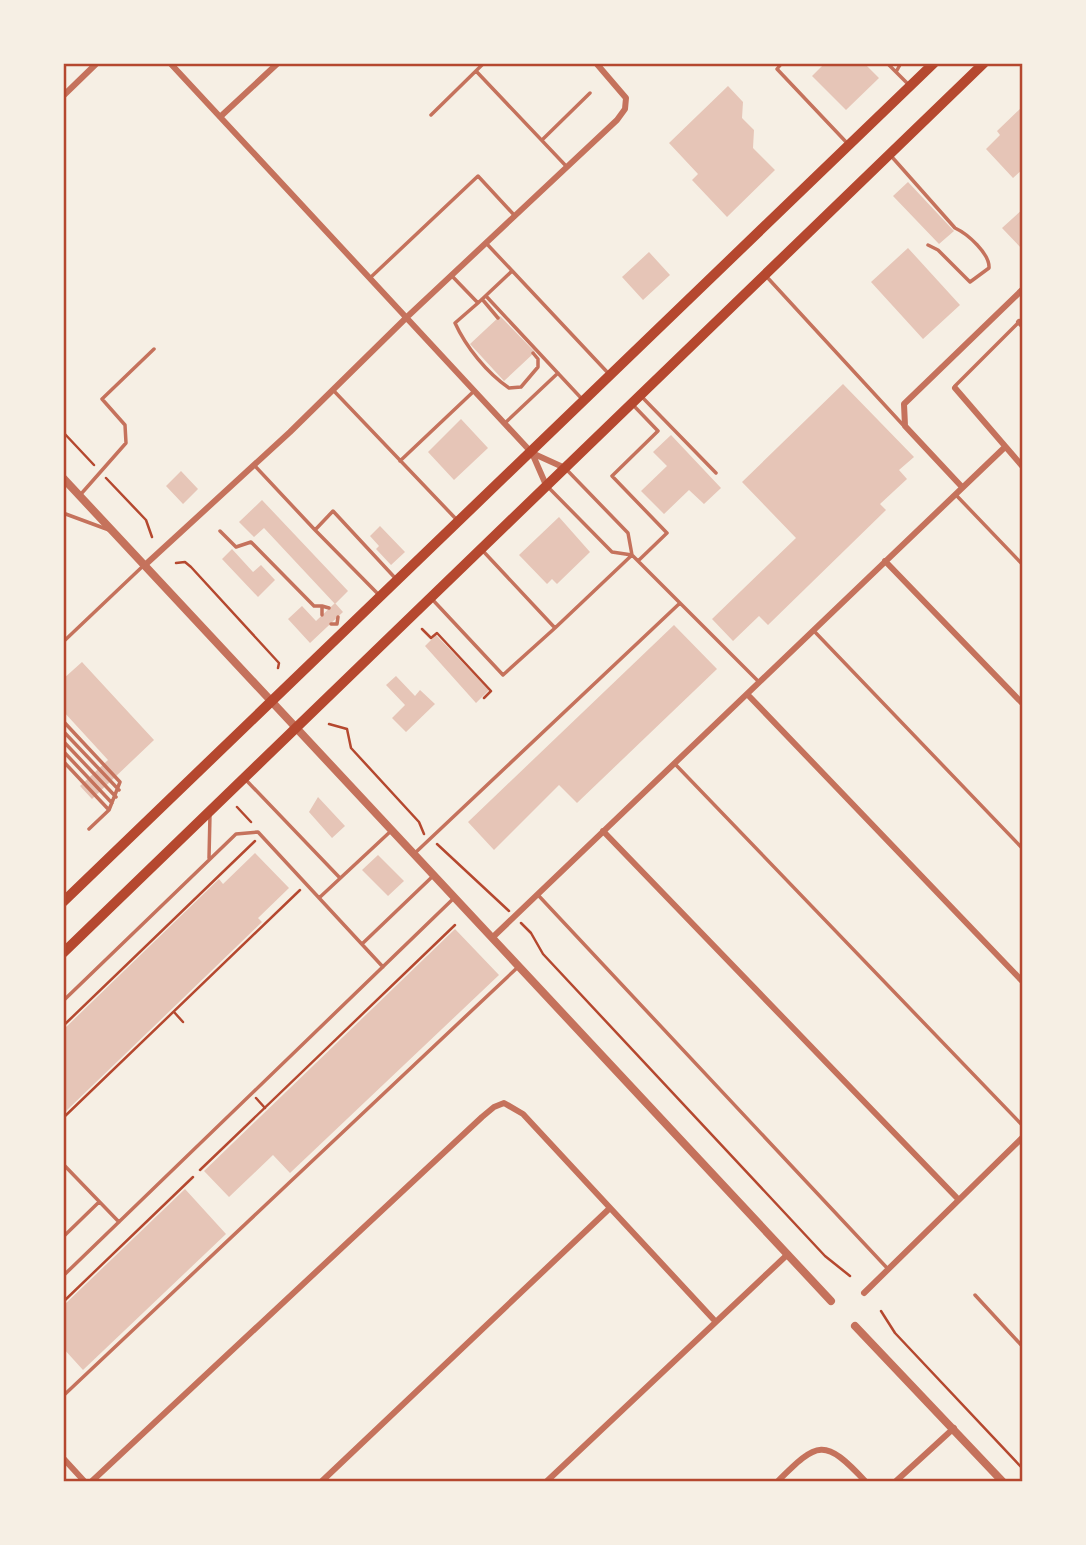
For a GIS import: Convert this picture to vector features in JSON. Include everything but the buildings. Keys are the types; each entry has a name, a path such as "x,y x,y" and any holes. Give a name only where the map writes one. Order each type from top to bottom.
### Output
{"main road":[{"path":"63,902 273,701 341,628 381,598 934,63"},
{"path":"63,953 984,63"}],"street":[{"path":"63,96 97,63"},
{"path":"170,63 532,453 547,485"},
{"path":"220,117 278,63"},
{"path":"145,565 254,466 625,110 626,98 596,63"},
{"path":"962,487 905,426 904,404 1023,289"},
{"path":"954,388 1023,467"},
{"path":"493,937 1004,447"},
{"path":"532,453 565,468"},
{"path":"63,478 831,1301"},
{"path":"885,561 1023,704"},
{"path":"748,695 1023,982"},
{"path":"603,831 958,1199"},
{"path":"91,1482 482,1116 494,1107 504,1104 523,1114 715,1321"},
{"path":"864,1293 1023,1137"},
{"path":"321,1482 610,1208"},
{"path":"546,1482 788,1254"},
{"path":"855,1326 1003,1482"},
{"path":"895,1482 954,1428"},
{"path":"777,1482 805,1454 823,1449 836,1453 866,1482"},
{"path":"63,1458 85,1482"}],"lane":[{"path":"430,115 484,63"},
{"path":"782,63 777,69 849,145"},
{"path":"887,63 910,86"},
{"path":"896,72 901,63"},
{"path":"476,71 567,167"},
{"path":"542,140 590,93"},
{"path":"889,154 955,228 963,232 987,258 989,268 975,282 970,282 938,250 928,245"},
{"path":"370,278 478,176 515,216"},
{"path":"486,243 611,377"},
{"path":"512,271 456,323 468,346 498,380 509,388 521,387 538,368 538,359 533,354"},
{"path":"765,274 905,426"},
{"path":"452,275 478,303"},
{"path":"484,298 498,318"},
{"path":"484,298 585,402"},
{"path":"954,388 1022,322"},
{"path":"79,495 126,443 125,425 102,399 154,348"},
{"path":"505,423 558,373"},
{"path":"333,390 459,523"},
{"path":"400,461 475,391"},
{"path":"640,395 716,473"},
{"path":"632,404 658,430 612,476 667,533 638,561"},
{"path":"254,466 381,598"},
{"path":"565,468 628,533 632,555 760,683"},
{"path":"547,485 612,552 632,555"},
{"path":"955,494 1023,565"},
{"path":"316,530 333,511 398,581"},
{"path":"63,513 114,532"},
{"path":"220,531 236,547 251,542 314,606 329,608"},
{"path":"481,549 555,628"},
{"path":"431,597 503,675 632,555"},
{"path":"63,642 145,565"},
{"path":"415,853 680,603"},
{"path":"321,607 322,615"},
{"path":"338,617 341,628"},
{"path":"331,624 341,628"},
{"path":"814,631 1023,849"},
{"path":"63,721 120,782 113,804 89,829"},
{"path":"63,731 119,790"},
{"path":"63,741 116,797"},
{"path":"63,751 113,804"},
{"path":"63,761 109,810"},
{"path":"675,763 1023,1126"},
{"path":"244,778 340,878"},
{"path":"209,860 210,811"},
{"path":"319,898 393,830"},
{"path":"63,1001 236,834 258,832 383,967"},
{"path":"362,944 435,875"},
{"path":"538,894 888,1269"},
{"path":"63,1276 455,897"},
{"path":"63,1396 519,965"},
{"path":"63,1164 119,1222"},
{"path":"63,1237 99,1202"},
{"path":"975,1295 1023,1347"}],"path":[{"path":"63,432 146,520 152,537"},
{"path":"176,563 185,562 191,568 279,663 278,668"},
{"path":"422,629 430,638 436,633 491,691 484,698"},
{"path":"329,724 347,729 351,748 419,822 424,834 531,933 543,954 815,1246 850,1276"},
{"path":"236,807 251,822"},
{"path":"63,1026 255,841"},
{"path":"63,1118 302,888"},
{"path":"200,1170 455,925"},
{"path":"174,1012 183,1022"},
{"path":"256,1098 265,1108"},
{"path":"63,1302 193,1177"},
{"path":"881,1311 895,1333 1023,1469"}]}
